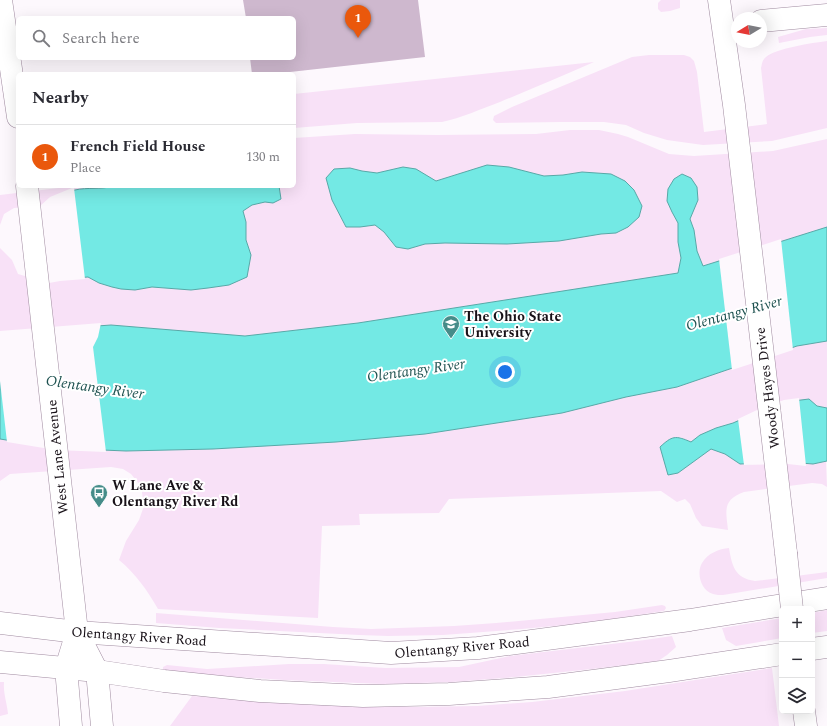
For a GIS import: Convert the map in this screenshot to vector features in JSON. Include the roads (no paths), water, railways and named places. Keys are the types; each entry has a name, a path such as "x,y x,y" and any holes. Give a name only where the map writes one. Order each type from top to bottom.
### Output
{"main road":[{"path":"1,0 16,103"},
{"name":"Woody Hayes Drive","path":"719,0 730,28 734,106 792,606"},
{"path":"767,20 827,15"},
{"name":"West Lane Avenue","path":"27,188 77,632 97,671 102,726"},
{"name":"Olentangy River Road","path":"0,623 77,632 391,653 482,648 690,620 827,598"},
{"name":"West Lane Avenue","path":"71,726 66,668 77,632"},
{"path":"815,649 827,647"},
{"path":"0,662 97,671 164,681 260,690 363,696 449,694 548,687 779,654"},
{"path":"804,714 806,726"}],"water":[{"path":"487,165 509,167 544,176 582,172 611,174 625,181 634,190 642,206 639,217 628,227 616,233 559,241 507,244 425,244 408,249 396,247 384,232 375,225 346,227 332,200 326,178 334,169 350,168 377,173 403,167 416,169 436,181"},
{"name":"Olentangy River","path":"682,174 691,178 697,187 698,200 690,219 694,230 697,251 703,266 827,227 827,341 797,346 677,387 626,397 562,413 425,434 336,442 213,449 126,451 56,448 0,439 0,333 111,325 245,336 358,323 678,273 681,258 678,242 678,223 667,201 668,189 674,179"},
{"path":"279,188 281,199 273,203 265,202 252,205 243,211 246,222 246,240 251,255 247,277 229,285 191,290 152,287 135,290 112,287 99,283 88,277 60,279 41,208 71,191 84,189"},
{"path":"809,399 817,406 827,408 827,461 813,464 789,462 740,464 725,454 711,449 678,473 668,475 660,447 671,439 681,438 691,442 700,435 716,428 733,423 785,402"}],"place":[{"name":"French Field House","path":"358,38"},
{"name":"The Ohio State University","path":"451,339"},
{"name":"W Lane Ave & Olentangy River Rd","path":"99,508"}]}
